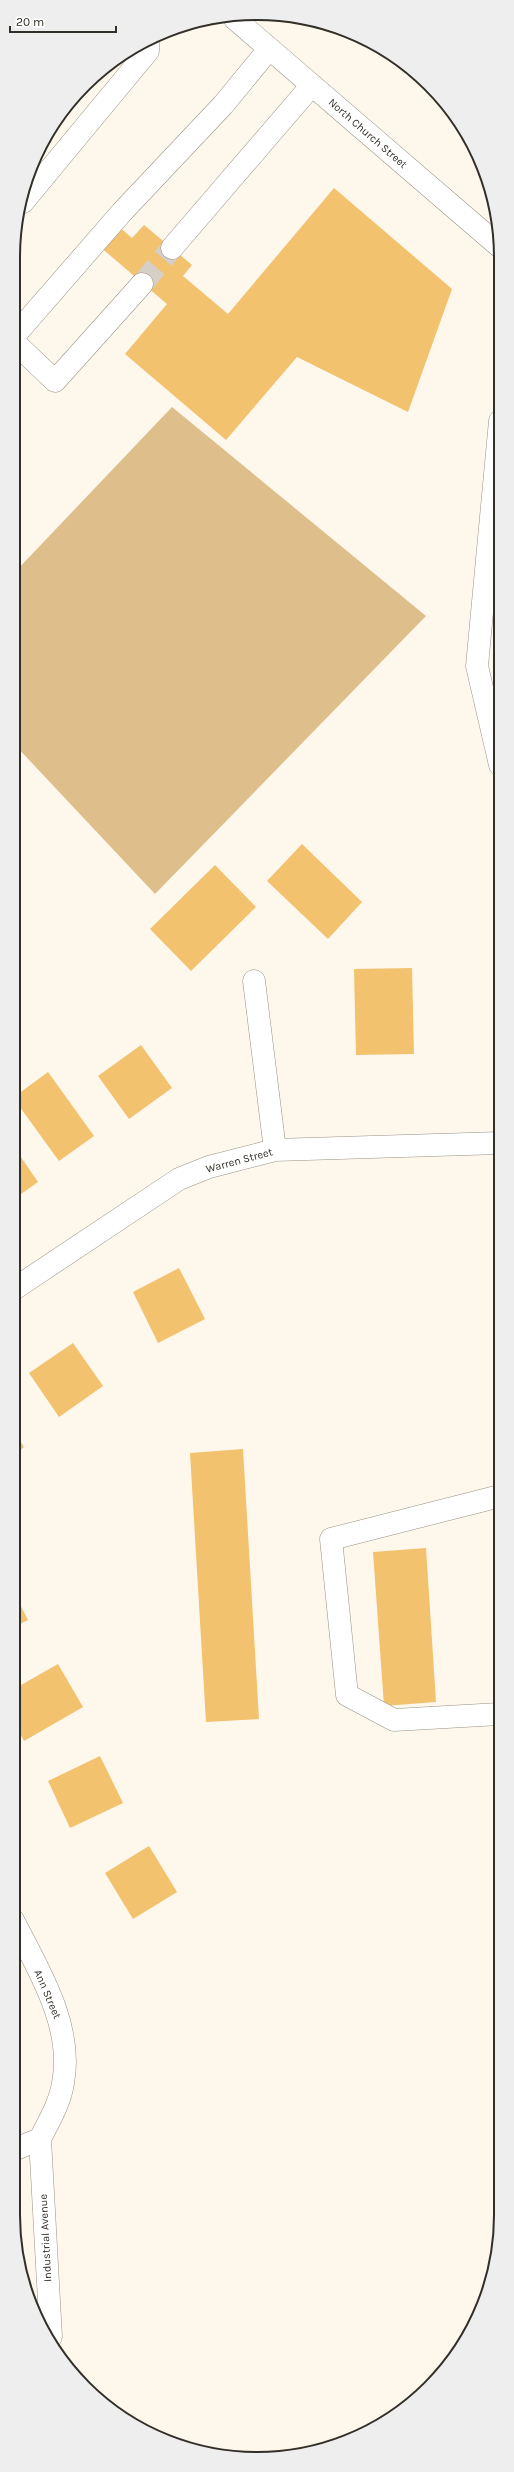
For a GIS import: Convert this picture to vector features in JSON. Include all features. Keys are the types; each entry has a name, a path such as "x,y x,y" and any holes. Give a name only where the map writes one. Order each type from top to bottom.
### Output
{"street":[{"name":"North Church Street","path":"238,21 493,241"},
{"path":"28,196 148,51 148,46"},
{"path":"20,329 122,212 223,105 269,49"},
{"path":"172,248 312,85"},
{"path":"20,349 55,381 142,284"},
{"path":"494,485 477,666 494,739"},
{"path":"254,982 276,1150"},
{"name":"Warren Street","path":"20,1285 179,1179 209,1167 276,1150 494,1143"},
{"path":"494,1498 331,1539 347,1695 394,1720 494,1714"},
{"name":"Ann Street","path":"20,1935 61,2022 65,2052 63,2083 53,2114 40,2139"},
{"path":"20,2147 40,2139"},
{"name":"Industrial Avenue","path":"40,2139 50,2330"}],"shaded area":[{"path":"172,407 426,616 155,894 20,750 20,567"}],"building":[{"path":"334,188 452,289 408,412 297,357 226,440 125,354 167,304 99,246 117,225 132,238 144,225 192,265 183,276 228,314"},
{"path":"302,844 362,902 328,939 267,881"},
{"path":"215,865 256,907 191,971 150,929"},
{"path":"412,968 414,1054 356,1055 354,969"},
{"path":"141,1045 172,1088 129,1119 98,1076"},
{"path":"48,1072 94,1136 59,1161 20,1107 20,1093"},
{"path":"20,1156 38,1182 20,1195"},
{"path":"179,1268 205,1319 158,1343 133,1292"},
{"path":"73,1343 103,1386 59,1417 29,1373"},
{"path":"20,1441 24,1447 20,1450"},
{"path":"243,1449 259,1719 206,1722 190,1453"},
{"path":"426,1548 436,1702 384,1706 373,1552"},
{"path":"20,1605 28,1620 20,1624"},
{"path":"58,1664 83,1707 24,1741 20,1733 20,1686"},
{"path":"100,1756 123,1803 70,1828 48,1781"},
{"path":"149,1846 177,1892 133,1919 105,1873"}],"tunnel":[{"path":"142,284 172,248"}]}
